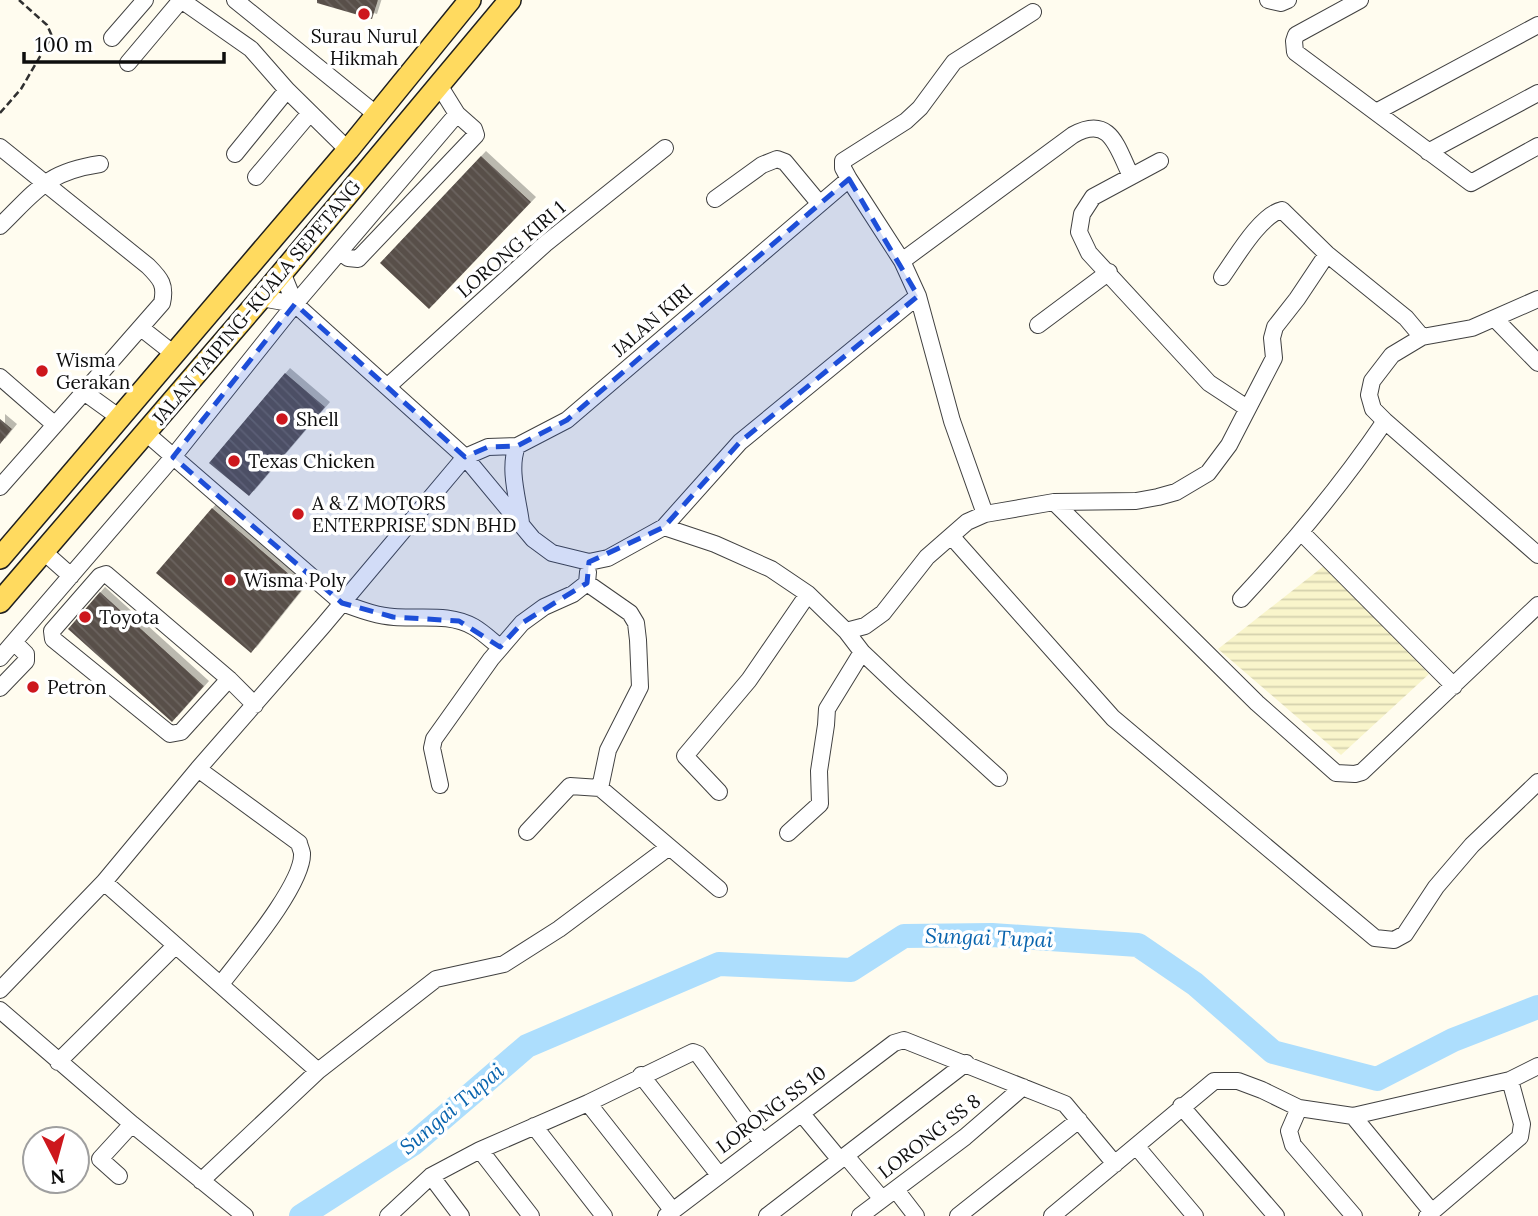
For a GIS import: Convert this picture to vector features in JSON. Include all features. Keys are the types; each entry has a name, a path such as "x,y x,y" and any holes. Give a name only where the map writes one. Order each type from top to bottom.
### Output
{"main road":[{"name":"JALAN TAIPING-KUALA SEPETANG","path":"0,558 348,150 470,0"},
{"name":"JALAN TAIPING-KUALA SEPETANG","path":"0,602 261,298 510,0"}],"street":[{"path":"112,38 145,0"},
{"path":"128,62 181,0 251,49 287,90 348,150"},
{"path":"235,0 377,115"},
{"path":"1268,0 1282,4 1288,0"},
{"path":"1360,0 1296,35 1296,52 1471,183 1538,146"},
{"path":"985,513 952,421 918,296 902,261 849,179 843,168 843,160 906,121 920,108 954,62 1033,12"},
{"path":"1376,112 1538,25"},
{"path":"341,252 348,258 358,259 476,135 474,129 457,114 439,85"},
{"path":"235,154 287,90"},
{"path":"1429,152 1538,93"},
{"path":"256,177 310,113"},
{"path":"0,658 173,457 295,304 457,114"},
{"path":"902,261 1085,128 1100,127 1110,134 1131,176"},
{"path":"0,147 148,266 162,281 164,294 162,303 141,328 0,487"},
{"name":"LORONG KIRI 1","path":"387,387 545,244 665,148"},
{"path":"715,199 762,165 777,159 785,162 819,203"},
{"path":"1160,161 1093,197 1082,214 1079,232 1089,253 1209,383 1247,408"},
{"path":"0,226 44,183 76,168 100,164"},
{"name":"JALAN KIRI","path":"465,457 488,447 517,446 568,420 849,179"},
{"path":"1222,277 1264,221 1274,212 1282,210 1327,254 1406,318 1422,337"},
{"path":"846,631 865,626 883,613 927,557 967,522 985,513 1054,502 1136,501 1176,492 1208,472 1229,445 1274,358 1272,338 1275,327 1327,254"},
{"path":"282,272 295,304 465,457 533,540 552,553 589,562 608,558 664,527 740,442 918,296"},
{"path":"1038,325 1109,272"},
{"path":"261,298 295,304"},
{"path":"1538,299 1472,328 1422,337 1392,355 1372,381 1369,395 1373,409 1385,421 1538,555"},
{"path":"1495,319 1538,363"},
{"path":"141,328 174,354"},
{"path":"0,377 54,424"},
{"path":"84,392 120,418"},
{"path":"1241,599 1302,533 1385,421"},
{"path":"146,433 342,603 373,614 393,617 444,617 459,621 474,626 500,647"},
{"path":"517,446 514,465 522,524"},
{"path":"0,990 104,882 465,457"},
{"path":"1054,502 1256,703 1336,773 1362,772 1538,605"},
{"path":"664,527 715,544 771,569 808,594 846,631 862,652 999,778"},
{"path":"1302,533 1454,686"},
{"path":"952,537 1113,718 1375,937 1394,940 1405,934 1436,887 1472,845 1538,782"},
{"path":"44,552 71,576"},
{"path":"440,785 432,748 434,739 500,647 522,622 544,607 573,594 587,583 589,562"},
{"path":"229,679 181,732 170,734 53,639 52,631 100,576 106,574 229,679 255,705"},
{"path":"587,583 630,612 636,623 638,640 640,687 608,750 600,788"},
{"path":"719,792 685,756 749,680 808,594"},
{"path":"0,688 26,661 26,653 14,642"},
{"path":"788,833 820,804 819,771 827,709 862,652"},
{"path":"198,769 299,843 302,853 300,865 277,911 221,985"},
{"path":"527,832 570,786 600,788 719,889"},
{"path":"201,1181 318,1071 436,979 504,964 559,929 669,847"},
{"path":"104,882 318,1071"},
{"path":"58,1062 175,946"},
{"path":"0,1010 58,1062 245,1216"},
{"name":"LORONG SS 10","path":"670,1213 894,1043 904,1040 966,1063"},
{"path":"388,1216 431,1176 480,1150 688,1054 698,1054 762,1142"},
{"path":"767,1216 966,1063 1065,1104 1115,1164"},
{"path":"1052,1216 1181,1106 1214,1082 1238,1081 1299,1108 1353,1116 1510,1080 1538,1066"},
{"path":"641,1075 719,1175"},
{"path":"1353,1116 1430,1214 1520,1137 1522,1124 1510,1080"},
{"name":"LORONG SS 8","path":"860,1216 965,1137 1023,1087"},
{"path":"588,1102 670,1213"},
{"path":"1181,1106 1276,1216"},
{"path":"1299,1108 1289,1131 1293,1145 1354,1216"},
{"path":"802,1114 843,1158 916,1216"},
{"path":"958,1216 1079,1120"},
{"path":"119,1176 100,1159 132,1124"},
{"path":"534,1125 604,1216"},
{"path":"1136,1146 1195,1216"},
{"path":"480,1150 530,1216"},
{"path":"431,1176 461,1216"}],"path":[{"path":"0,113 21,89 51,41 50,28 19,0"}],"highlighted area":[{"path":"849,179 918,296 740,442 664,527 589,562 587,583 522,623 500,647 459,621 393,617 342,603 173,457 295,304 465,457 488,447 517,446 567,420"}],"shaded area":[{"path":"1325,565 1429,674 1341,755 1218,649"}],"building":[{"name":"Surau Nurul Hikmah","path":"317,0 378,0 372,19 317,3"},
{"path":"481,156 531,202 429,309 380,263"},
{"path":"285,373 325,407 249,496 209,463"},
{"path":"0,419 12,429 0,444"},
{"name":"Wisma Poly","path":"212,508 304,587 251,653 156,573"},
{"path":"100,592 204,686 172,722 68,629"}],"waterway":[{"name":"Sungai Tupai","path":"301,1216 413,1144 527,1046 719,964 851,970 904,936 992,935 1138,945 1195,984 1273,1052 1377,1079 1453,1040 1538,1007"}],"place":[{"name":"Surau Nurul Hikmah","path":"364,14"},
{"name":"Wisma Gerakan","path":"42,371"},
{"name":"Shell","path":"282,419"},
{"name":"Texas Chicken","path":"234,461"},
{"name":"A & Z MOTORS ENTERPRISE SDN BHD","path":"298,514"},
{"name":"Wisma Poly","path":"230,580"},
{"name":"Toyota","path":"85,617"},
{"name":"Petron","path":"33,687"}]}
